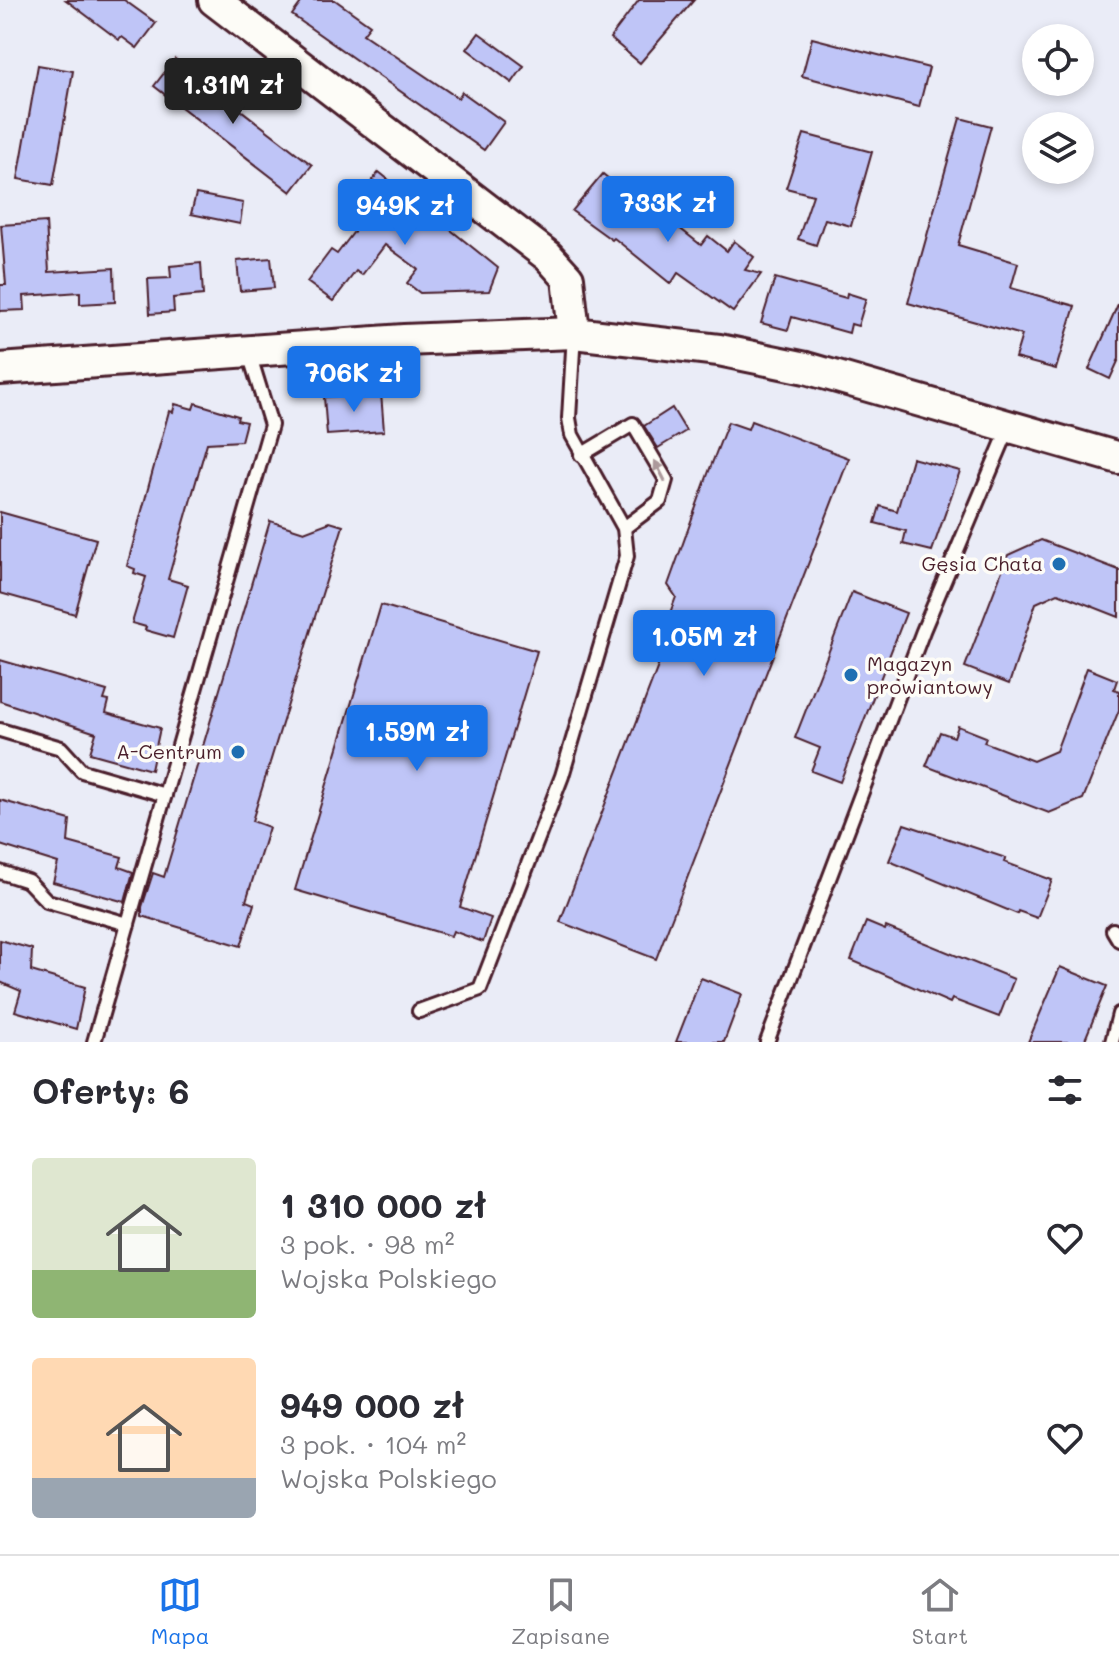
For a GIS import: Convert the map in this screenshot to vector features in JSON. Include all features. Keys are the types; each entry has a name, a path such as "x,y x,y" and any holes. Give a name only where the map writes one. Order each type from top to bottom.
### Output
{"street":[{"path":"214,0 548,256 568,278 574,333"},
{"path":"0,369 248,350 574,333 719,350 806,368 1119,458"}],"lane":[{"path":"419,1011 480,989 562,776 627,556 624,528 581,455 569,418 574,333"},
{"path":"94,1042 271,425 248,350"},
{"path":"581,455 633,424 666,480 660,501 624,528"},
{"path":"767,1042 923,631 1009,427"},
{"path":"0,730 61,748 82,771 165,795"},
{"path":"0,872 28,881 47,901 128,924"},
{"path":"1112,1042 1119,1014"}],"building":[{"path":"66,0 124,0 156,23 137,48 122,37 119,40"},
{"path":"303,0 335,0 370,25 363,34 458,98 462,92 504,122 484,150 292,15"},
{"path":"639,0 694,0 640,63 610,38"},
{"path":"479,33 524,66 512,83 467,49"},
{"path":"812,38 929,68 919,107 802,76"},
{"path":"175,59 312,165 291,192 154,86"},
{"path":"38,65 73,71 53,185 18,179"},
{"path":"960,118 991,126 958,245 1018,263 1011,288 1075,306 1056,369 1015,358 1022,335 908,303"},
{"path":"804,134 872,152 851,226 825,219 816,245 798,239 813,195 786,188"},
{"path":"379,172 498,268 489,291 420,293 407,283 418,269 385,245 362,275 356,271 333,301 307,282 331,250 337,254 359,225 366,213 362,210 369,200 362,194"},
{"path":"603,174 622,190 624,187 643,203 645,201 701,245 708,236 727,251 734,241 754,257 745,270 761,274 733,312 678,273 671,284 614,238 612,240 572,211"},
{"path":"196,194 243,203 240,224 191,214"},
{"path":"46,222 49,272 114,268 115,302 80,304 80,292 24,296 25,310 0,311 0,285 6,285 1,225"},
{"path":"271,258 274,288 240,291 237,261"},
{"path":"201,263 203,295 173,298 174,312 150,314 148,279 171,278 170,266"},
{"path":"775,278 846,298 847,293 866,299 858,326 851,324 849,333 792,317 788,330 761,323"},
{"path":"1119,302 1119,359 1110,379 1089,369"},
{"path":"381,393 384,431 327,435 324,397"},
{"path":"195,403 238,416 237,420 246,422 241,441 207,443 168,579 188,585 173,638 132,623 146,577 134,573 135,569 127,566 169,411 173,412 175,404 193,409"},
{"path":"672,408 686,431 658,448 644,426"},
{"path":"751,421 849,458 656,959 560,922 663,653 656,650 676,597 668,585 709,471 728,422 748,429"},
{"path":"912,458 960,471 932,551 903,544 906,531 875,523 880,506 897,511"},
{"path":"0,512 96,539 75,614 0,593"},
{"name":"A-Centrum","path":"270,521 304,532 330,522 343,526 252,821 269,827 246,901 254,904 241,946 142,916 142,907 153,873 164,877"},
{"path":"1041,540 1119,570 1119,617 1058,593 1036,603 1009,684 965,667 1008,555"},
{"name":"Magazyn prowiantowy","path":"852,592 906,613 840,782 811,771 820,748 795,738"},
{"path":"381,605 537,651 460,907 491,918 483,942 453,931 451,936 295,890"},
{"path":"0,660 107,691 104,700 109,701 106,713 160,728 151,770 90,753 96,733 0,701"},
{"path":"1087,668 1117,680 1114,689 1119,691 1119,710 1083,799 1049,813 926,766 940,732 954,737 958,726 986,737 984,742 1033,761 1056,751"},
{"path":"0,800 70,820 68,842 122,857 119,867 133,872 125,902 53,882 58,863 0,845"},
{"path":"904,824 1006,858 1004,862 1052,880 1037,918 1018,911 1017,914 889,861"},
{"path":"866,922 885,930 886,927 1014,979 999,1017 952,999 950,1003 851,960"},
{"path":"0,940 32,949 31,971 85,987 76,1029 15,1011 21,991 0,982"},
{"path":"1060,967 1107,986 1084,1042 1028,1042"},
{"path":"701,978 742,994 724,1042 676,1042"}],"place":[{"name":"Gęsia Chata","path":"1059,564"},
{"name":"Magazyn prowiantowy","path":"851,675"},
{"name":"A-Centrum","path":"238,752"}]}
